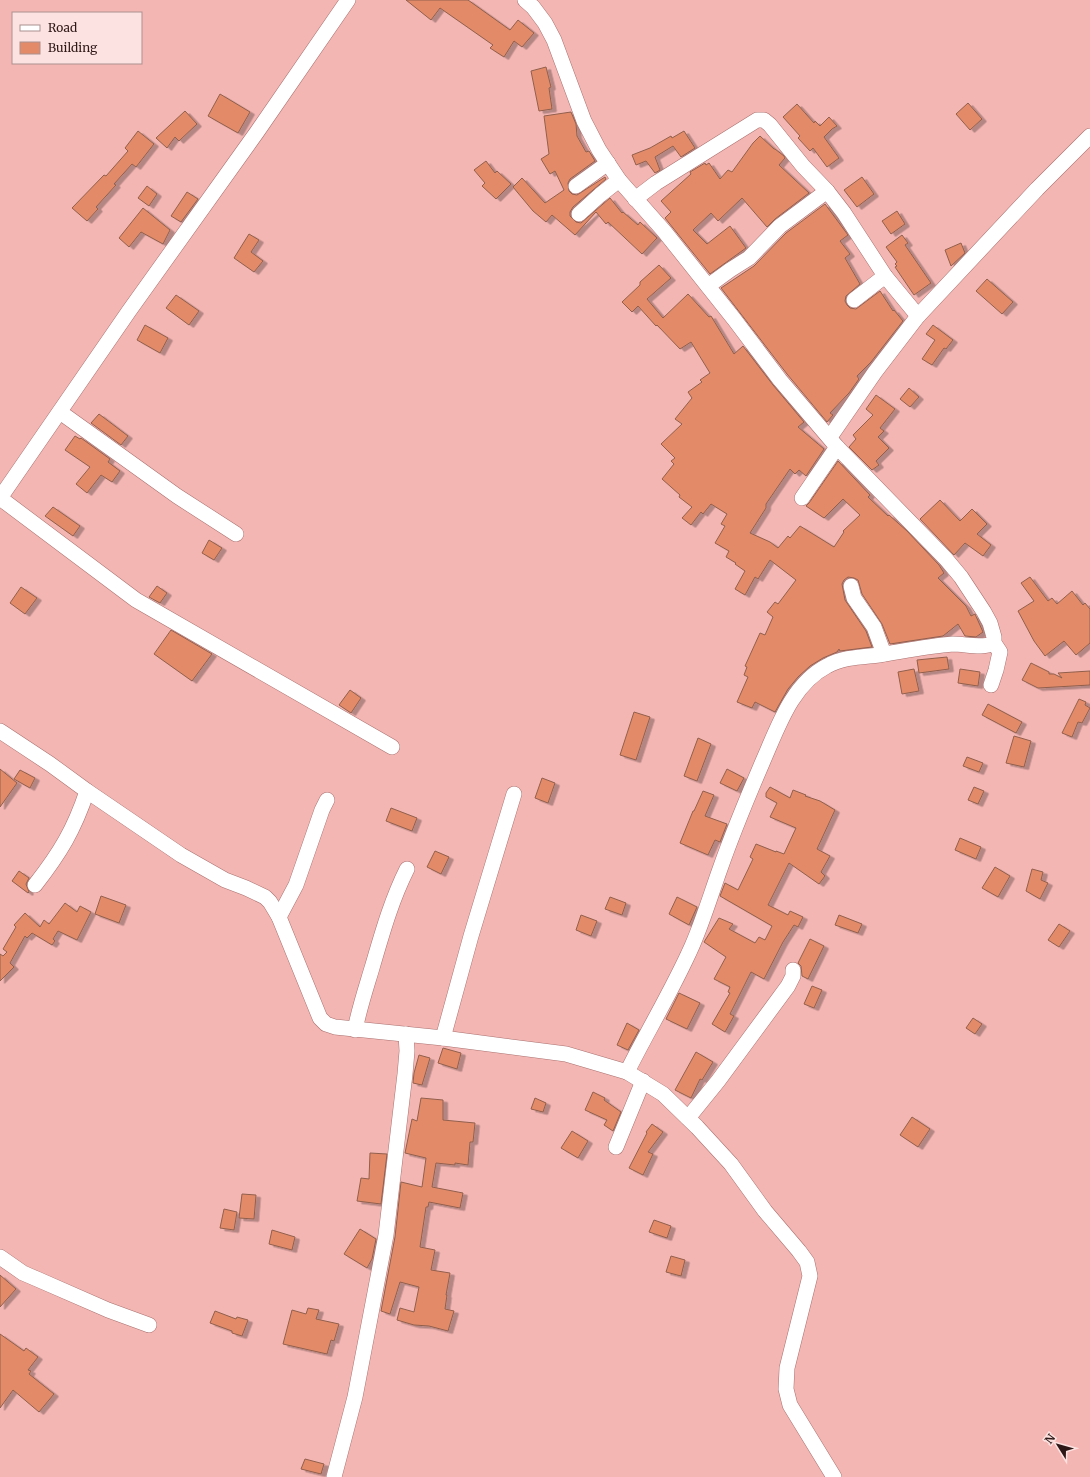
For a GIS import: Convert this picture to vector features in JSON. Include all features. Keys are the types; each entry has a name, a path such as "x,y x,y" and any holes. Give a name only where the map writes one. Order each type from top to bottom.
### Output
{"street":[{"path":"348,0 129,311 0,498 136,600 392,747"},
{"path":"525,0 533,7 545,23 554,40 584,121 599,150 619,180 664,231 780,380 833,442 946,560 960,577 984,612 990,624 994,642 1000,652 991,685"},
{"path":"635,199 656,182 740,130 760,120 767,121 803,166 827,191 844,213 885,276 918,316"},
{"path":"802,498 833,442 875,372 918,316 1032,194 1090,136"},
{"path":"576,186 608,163"},
{"path":"579,214 619,180"},
{"path":"708,286 749,258 780,226 827,191"},
{"path":"854,300 885,276"},
{"path":"60,412 177,496 236,534"},
{"path":"851,586 854,598 874,627 884,654"},
{"path":"627,1072 692,946 739,815 787,709 807,681 822,668 844,659 929,646 986,645 994,642"},
{"path":"0,731 50,764 87,792 197,865 234,884 251,890 270,902 279,917 320,1018 326,1024 335,1028 443,1038 566,1054 627,1072 663,1094 688,1118 731,1164 766,1211 799,1250 806,1262 810,1276 787,1368 786,1389 790,1405 834,1477"},
{"path":"35,885 52,864 67,840 80,814 87,792"},
{"path":"443,1038 471,936 514,794"},
{"path":"279,917 296,885 322,810 327,800"},
{"path":"355,1030 361,1002 380,939 397,889 407,869"},
{"path":"688,1118 706,1097 788,986 793,976 793,970"},
{"path":"334,1477 355,1398 386,1235 406,1067 406,1034"},
{"path":"616,1147 643,1081"},
{"path":"0,1257 23,1273 44,1283 149,1325"}],"building":[{"path":"406,0 468,0 510,30 518,20 534,33 522,47 514,41 504,57 490,48 493,45 440,8 431,20"},
{"path":"546,67 551,87 549,88 552,109 539,111 531,71"},
{"path":"220,94 250,112 238,133 208,116"},
{"path":"968,103 982,119 970,130 956,114"},
{"path":"797,104 814,123 815,121 820,126 829,117 837,126 824,137 839,158 827,167 813,148 810,151 798,138 800,136 783,117"},
{"path":"185,111 197,124 179,141 175,137 167,148 156,138"},
{"path":"571,112 576,124 577,136 586,152 589,151 595,161 570,179 568,183 569,191 572,194 577,195 605,177 606,179 573,207 570,212 570,216 576,222 581,223 610,198 622,213 623,212 638,225 640,222 657,238 642,254 608,222 606,224 596,212 575,235 552,215 546,222 533,211 513,187 522,178 545,203 564,190 555,171 550,174 541,159 549,154 544,116"},
{"path":"138,131 154,144 136,167 132,164 114,184 116,185 96,207 98,209 87,221 72,208 104,175 106,176 128,151 125,148"},
{"path":"684,131 695,148 681,157 673,146 655,157 660,170 655,173 646,161 636,165 632,155 650,148 671,136 672,138"},
{"path":"760,136 784,156 785,158 779,165 809,193 767,227 742,198 718,221 711,213 693,230 707,244 730,226 746,248 710,274 665,218 671,212 661,201 691,174 690,172 705,163 706,165 709,163 720,179 728,170 732,172 753,143"},
{"path":"486,161 495,173 497,171 511,184 496,199 482,186 485,183 474,170"},
{"path":"862,177 874,194 857,207 844,190"},
{"path":"147,186 157,194 149,206 138,198"},
{"path":"187,192 198,199 181,222 171,216"},
{"path":"825,204 848,235 840,241 850,254 845,258 860,284 846,296 845,301 847,305 850,308 856,309 880,291 893,311 894,310 903,321 871,362 857,376 859,379 849,393 830,413 833,415 827,422 787,374 721,288 754,266 786,233"},
{"path":"143,208 170,230 163,244 141,232 129,247 119,238"},
{"path":"897,211 905,224 891,234 882,221"},
{"path":"249,234 259,240 251,252 263,261 254,272 234,258"},
{"path":"902,235 908,243 905,245 931,283 914,295 895,267 897,266 895,264 897,262 886,247"},
{"path":"961,243 965,253 951,266 945,250"},
{"path":"659,265 671,278 647,299 663,318 688,294 709,317 711,316 734,354 743,346 804,422 798,427 824,449 806,476 799,470 795,474 790,469 766,504 766,508 750,533 770,542 778,548 788,536 790,538 800,526 834,547 844,532 843,531 860,515 843,499 824,518 806,506 838,461 870,495 868,497 907,531 939,565 944,573 938,578 966,606 971,616 975,614 983,632 976,637 965,636 958,624 943,636 890,644 882,624 862,594 858,580 848,577 842,584 845,600 866,631 872,647 840,651 839,649 837,652 810,666 788,689 775,712 755,702 752,708 737,702 748,677 744,675 747,667 745,666 760,633 765,635 773,617 767,612 775,602 778,604 796,580 770,560 758,579 755,577 745,595 735,589 745,571 726,557 729,551 715,543 725,526 721,524 727,514 711,504 703,514 701,512 691,525 682,518 692,507 679,497 680,495 662,479 674,464 671,461 675,458 661,444 682,424 675,419 692,398 688,392 702,382 700,380 710,373 691,342 680,349 638,306 632,312 622,302 640,285 640,282"},
{"path":"987,279 1013,302 1002,314 976,291"},
{"path":"176,295 199,311 189,325 166,308"},
{"path":"145,325 168,338 160,353 137,340"},
{"path":"933,325 953,340 946,349 944,348 932,365 922,359 935,340 926,334"},
{"path":"909,388 919,397 910,407 900,399"},
{"path":"876,395 895,409 880,428 884,431 878,437 889,448 876,461 879,465 872,470 849,447 856,439 853,435 873,415 866,409"},
{"path":"99,414 128,436 121,445 91,423"},
{"path":"75,436 80,439 81,438 110,459 108,462 120,471 112,482 101,475 87,493 76,484 90,467 65,450"},
{"path":"940,500 960,521 972,509 987,524 977,534 991,545 983,556 965,543 954,555 920,519"},
{"path":"53,507 80,526 73,536 45,516"},
{"path":"209,540 222,548 214,560 202,553"},
{"path":"1030,577 1048,601 1052,598 1057,604 1072,591 1083,605 1085,603 1090,609 1090,643 1076,655 1064,641 1045,656 1034,641 1018,611 1034,601 1021,583"},
{"path":"157,586 167,593 160,603 149,597"},
{"path":"21,587 37,598 25,614 10,603"},
{"path":"171,630 212,654 192,681 154,654"},
{"path":"947,657 949,669 919,673 917,660"},
{"path":"1031,663 1049,672 1049,674 1054,674 1062,678 1058,673 1090,671 1090,685 1038,688 1022,680"},
{"path":"914,669 919,691 902,694 898,672"},
{"path":"960,669 980,672 978,686 958,683"},
{"path":"350,690 361,698 351,713 339,705"},
{"path":"1079,699 1086,702 1085,705 1090,708 1082,723 1078,722 1072,737 1062,733"},
{"path":"988,704 1022,722 1016,733 982,715"},
{"path":"634,712 650,717 636,760 620,755"},
{"path":"1014,736 1031,741 1024,767 1006,763"},
{"path":"698,738 711,744 697,781 684,776"},
{"path":"967,757 983,763 979,772 963,766"},
{"path":"0,769 17,783 0,807"},
{"path":"727,769 744,778 737,791 720,783"},
{"path":"20,770 35,778 30,788 14,779"},
{"path":"542,778 555,783 548,803 535,798"},
{"path":"770,787 790,798 793,790 820,801 835,810 817,849 830,856 821,872 825,876 819,884 789,863 768,905 788,915 790,911 803,917 798,927 794,925 783,942 764,979 751,972 730,1014 734,1016 725,1032 712,1024 730,993 728,992 730,987 714,979 726,957 704,942 719,918 733,924 729,929 755,943 759,937 765,940 772,926 720,896 725,883 738,890 753,859 750,857 756,844 784,854 796,828 770,817 777,803 766,797 766,793"},
{"path":"974,787 984,791 978,804 968,800"},
{"path":"703,791 714,795 705,816 727,824 720,842 715,840 708,855 680,843"},
{"path":"391,808 417,818 412,831 386,821"},
{"path":"960,838 981,847 976,859 955,850"},
{"path":"435,851 449,857 441,874 427,867"},
{"path":"995,867 1010,876 998,897 982,888"},
{"path":"1032,869 1043,872 1041,880 1048,883 1040,899 1026,891"},
{"path":"19,871 29,878 26,884 28,893 12,881"},
{"path":"101,896 126,905 119,923 95,914"},
{"path":"610,897 626,903 622,915 605,909"},
{"path":"677,897 697,907 689,925 669,914"},
{"path":"65,903 77,912 80,906 91,912 77,940 58,931 53,939 55,941 52,945 32,933 27,938 25,936 10,963 14,967 0,981 0,954 3,956 7,952 3,949 16,927 14,925 25,913 40,927 44,920 49,924"},
{"path":"581,915 597,921 591,936 576,930"},
{"path":"839,915 862,924 858,933 835,925"},
{"path":"1059,924 1070,931 1059,947 1048,940"},
{"path":"810,939 824,946 808,979 802,976 801,966 798,963"},
{"path":"812,986 822,990 814,1008 804,1004"},
{"path":"679,993 700,1003 687,1029 666,1019"},
{"path":"973,1018 982,1024 975,1034 966,1028"},
{"path":"627,1023 639,1030 628,1050 617,1045"},
{"path":"443,1048 461,1053 457,1069 438,1063"},
{"path":"696,1052 713,1062 702,1080 700,1079 691,1098 675,1090"},
{"path":"419,1055 430,1058 422,1085 413,1083"},
{"path":"593,1092 605,1098 604,1100 621,1112 613,1131 604,1125 607,1120 585,1110"},
{"path":"421,1098 443,1100 443,1120 475,1123 473,1142 470,1142 468,1165 436,1163 432,1187 463,1193 460,1208 429,1202 428,1207 426,1207 420,1247 435,1250 431,1270 450,1273 445,1309 454,1311 448,1331 429,1326 414,1325 397,1320 400,1308 414,1312 419,1287 400,1282 390,1314 381,1311 395,1237 401,1182 422,1187 426,1158 405,1153 412,1119 417,1121"},
{"path":"535,1098 546,1103 543,1112 531,1109"},
{"path":"912,1117 930,1129 918,1147 900,1135"},
{"path":"652,1124 663,1132 648,1152 653,1154 643,1175 629,1168 647,1133 646,1132"},
{"path":"572,1131 588,1141 578,1158 561,1148"},
{"path":"370,1153 387,1154 381,1204 357,1201 361,1178 369,1179"},
{"path":"242,1194 256,1195 254,1219 239,1218"},
{"path":"224,1209 237,1212 234,1230 220,1228"},
{"path":"654,1220 671,1226 667,1238 649,1232"},
{"path":"360,1229 376,1239 372,1259 367,1268 344,1254"},
{"path":"272,1230 295,1237 292,1250 269,1244"},
{"path":"671,1256 685,1260 681,1276 666,1272"},
{"path":"0,1275 16,1289 0,1307"},
{"path":"308,1308 319,1310 316,1319 339,1324 334,1341 331,1340 327,1354 283,1344 292,1310 306,1314"},
{"path":"215,1311 236,1319 237,1317 248,1320 242,1336 210,1323"},
{"path":"0,1334 24,1351 26,1348 38,1357 28,1370 31,1371 29,1374 54,1394 39,1412 13,1390 0,1408"},
{"path":"305,1459 324,1464 321,1474 301,1469"}]}
